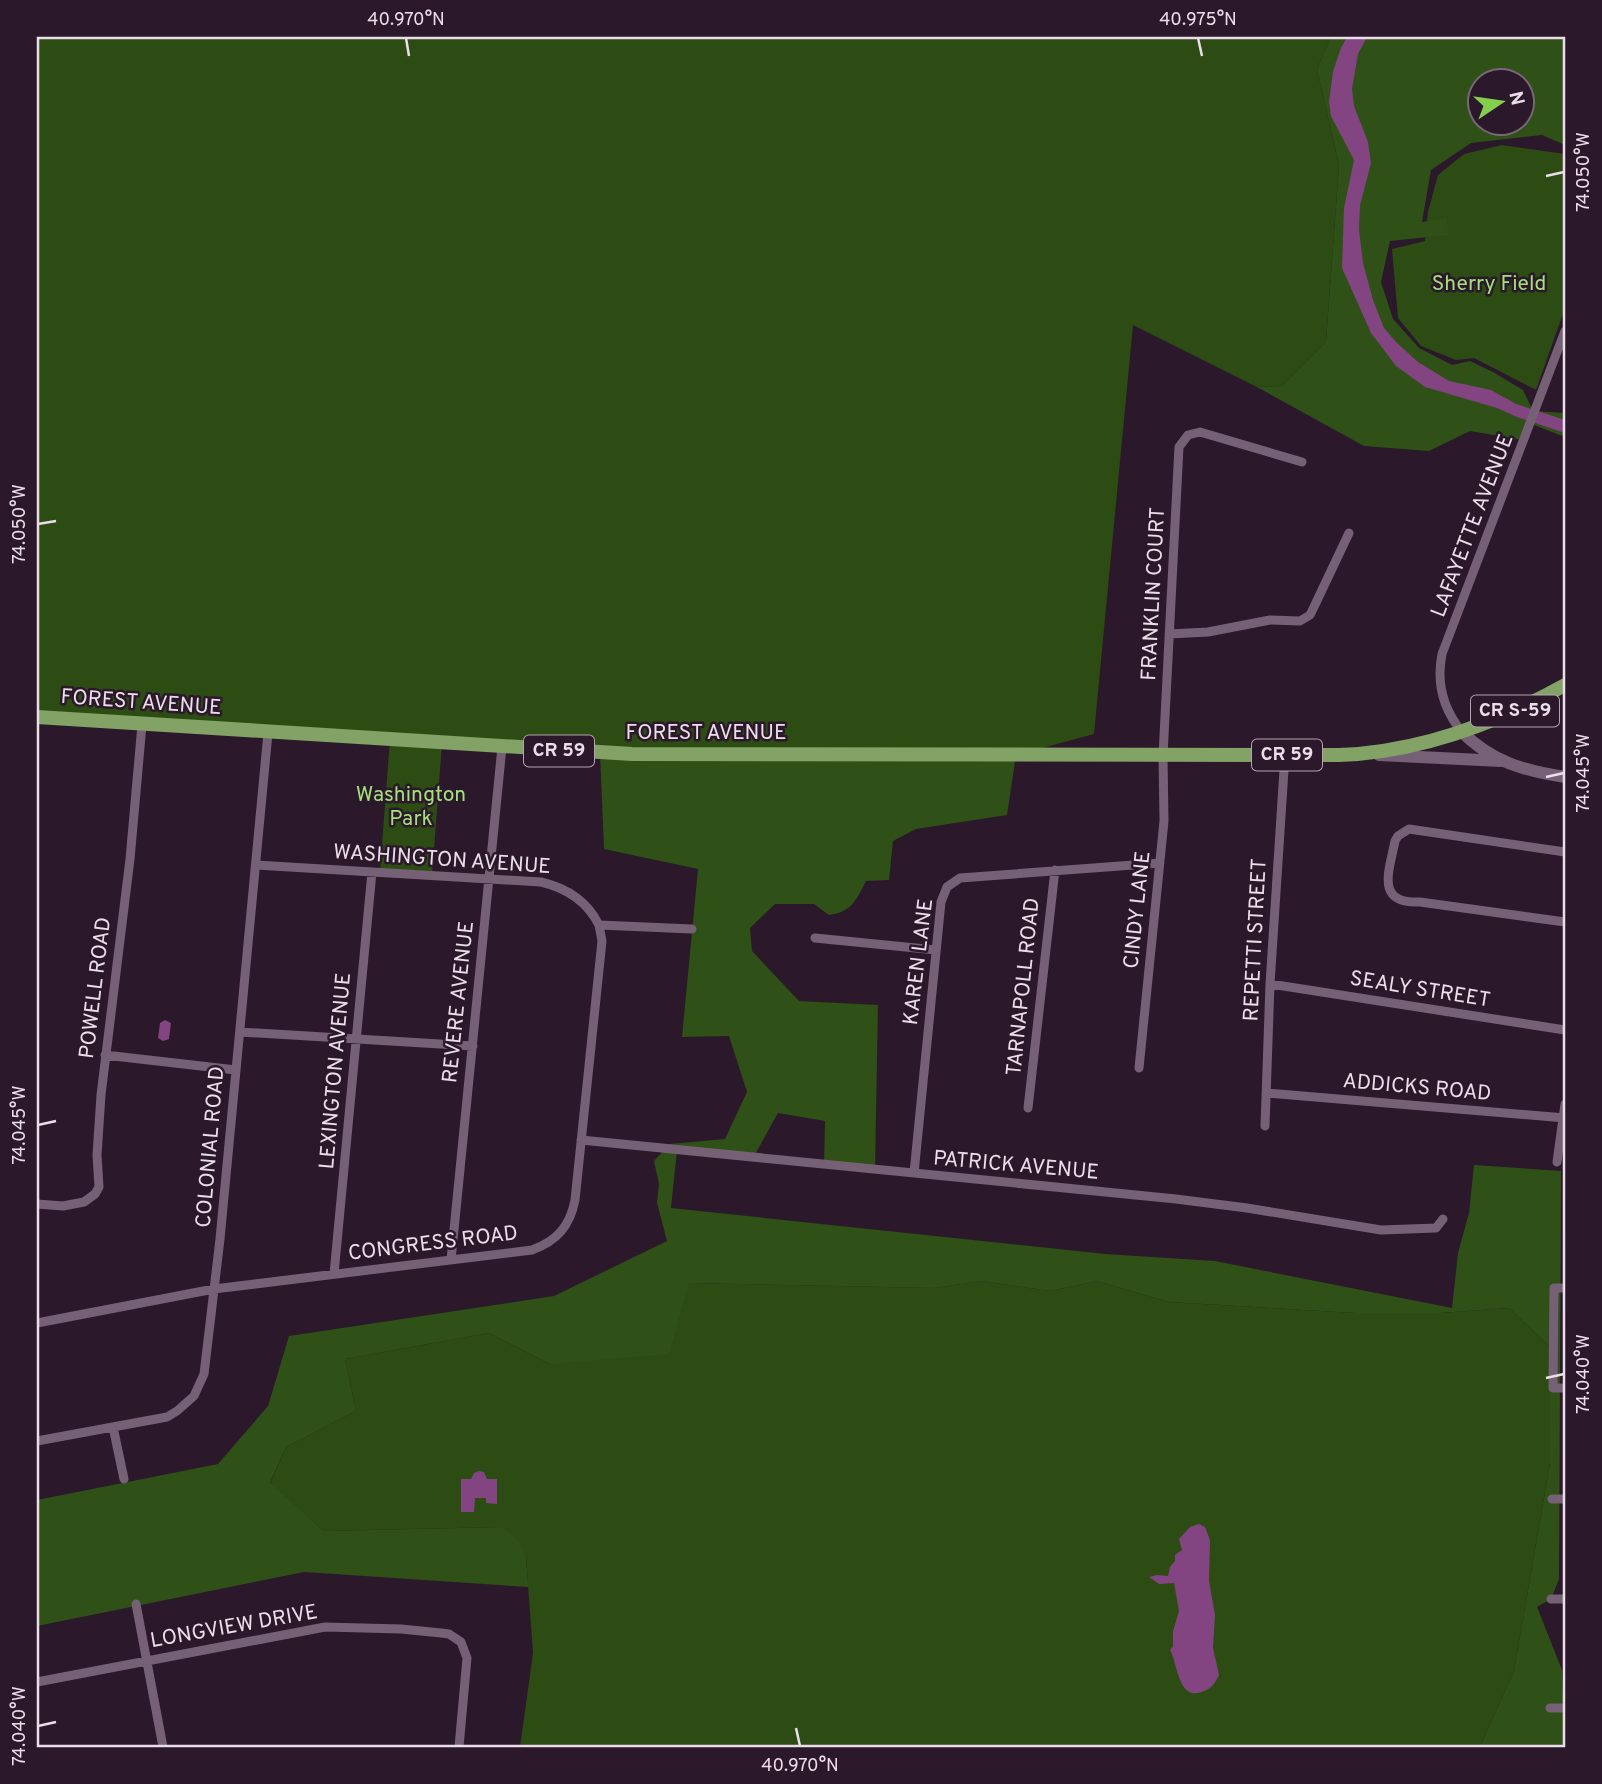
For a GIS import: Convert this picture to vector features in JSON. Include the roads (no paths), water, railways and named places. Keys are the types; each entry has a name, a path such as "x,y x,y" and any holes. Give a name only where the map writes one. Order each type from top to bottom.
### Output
{"main road":[{"name":"CR S-59","path":"1462,732 1525,706 1565,685"},
{"name":"FOREST AVENUE","path":"37,717 632,754 1163,755"},
{"name":"CR 59","path":"1163,755 1360,754 1409,748 1462,732"},
{"path":"1462,732 1486,753 1501,761 1532,772 1565,777"},
{"path":"1360,754 1501,761"}],"street":[{"name":"LAFAYETTE AVENUE","path":"1462,732 1442,698 1439,683 1442,654 1565,331"},
{"name":"FRANKLIN COURT","path":"1163,755 1179,447 1185,437 1200,432 1302,462"},
{"path":"1169,634 1208,632 1270,620 1305,619 1313,609 1349,533"},
{"name":"POWELL ROAD","path":"37,1204 64,1206 84,1202 95,1194 99,1187 97,1156 105,1055 130,859 142,725"},
{"name":"COLONIAL ROAD","path":"37,1441 167,1417 194,1396 204,1374 268,733"},
{"name":"REVERE AVENUE","path":"452,1260 502,747"},
{"name":"CINDY LANE","path":"1139,1068 1164,821 1163,755"},
{"name":"REPETTI STREET","path":"1265,1126 1270,984 1285,755"},
{"path":"1565,852 1409,829 1398,836 1395,842 1387,882 1392,895 1402,902 1420,902 1565,922"},
{"name":"KAREN LANE","path":"914,1173 943,894 953,881 972,877 1160,863"},
{"name":"WASHINGTON AVENUE","path":"256,865 541,882 554,885 579,899 589,908 599,925"},
{"name":"TARNAPOLL ROAD","path":"1028,1108 1055,870"},
{"name":"LEXINGTON AVENUE","path":"334,1274 372,872"},
{"path":"599,925 692,929"},
{"name":"CONGRESS ROAD","path":"37,1323 214,1289 532,1250 555,1239 573,1212 602,941 599,925"},
{"path":"815,938 936,950"},
{"name":"SEALY STREET","path":"1270,984 1565,1030"},
{"path":"240,1032 473,1046"},
{"path":"105,1055 236,1070"},
{"name":"ADDICKS ROAD","path":"1266,1093 1564,1117"},
{"path":"1557,1162 1565,1104"},
{"name":"PATRICK AVENUE","path":"581,1140 1199,1202 1381,1230 1436,1228 1443,1219"},
{"path":"1565,1288 1554,1288 1553,1388 1565,1388"},
{"path":"113,1427 124,1479"},
{"path":"1552,1499 1565,1499"},
{"path":"1551,1599 1565,1599"},
{"path":"136,1604 163,1747"},
{"name":"LONGVIEW DRIVE","path":"37,1682 305,1629 344,1626 449,1634 461,1643 467,1658 460,1747"},
{"path":"1550,1708 1565,1708"}],"park label":[{"name":"Sherry Field","path":"1489,284"},
{"name":"Washington Park","path":"411,807"}]}
